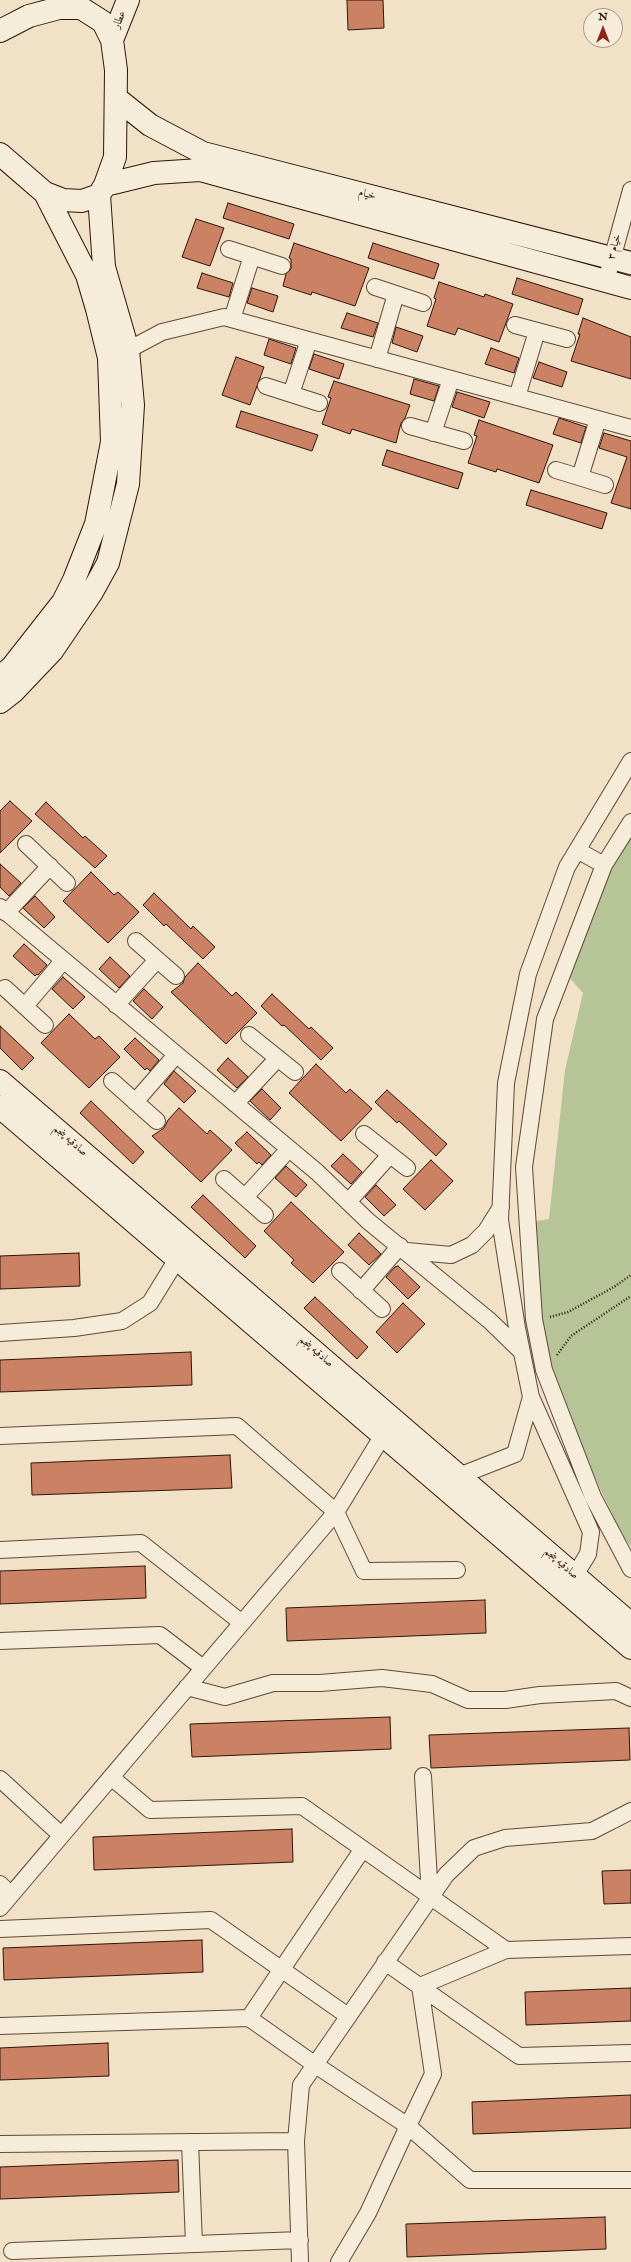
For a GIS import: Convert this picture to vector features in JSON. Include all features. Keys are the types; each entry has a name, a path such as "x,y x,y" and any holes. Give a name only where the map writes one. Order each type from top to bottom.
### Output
{"street":[{"name":"عطار","path":"112,40 128,0"},
{"path":"0,31 29,16 64,4 81,8 103,22 112,40 116,70 115,157 102,190 96,271 109,358 112,442 96,524 74,580 63,602 12,667 0,677"},
{"name":"خیام","path":"116,98 150,125 201,161 631,288"},
{"path":"0,154 45,193 96,271 128,350 133,405 128,484 108,563 92,592 52,651 14,691 0,702"},
{"name":"خیام","path":"45,193 63,200 82,201 102,190 154,173 201,161 622,261"},
{"name":"خیام ۳","path":"606,281 622,261 631,190"},
{"path":"229,249 282,266"},
{"path":"232,319 252,256"},
{"path":"375,287 423,303"},
{"path":"377,359 396,294"},
{"path":"128,350 162,332 224,317 631,428"},
{"path":"515,325 567,339"},
{"path":"517,397 537,331"},
{"path":"291,394 309,340"},
{"path":"433,433 451,379"},
{"path":"266,386 319,404"},
{"path":"580,477 598,419"},
{"path":"410,426 464,441"},
{"path":"556,470 605,485"},
{"path":"74,580 92,592"},
{"path":"570,1583 588,1554 591,1532 531,1397 522,1352 500,1220 506,1083 528,974 567,866 631,761"},
{"path":"631,822 604,865 545,1019 524,1167 534,1319 544,1370 593,1497 631,1569"},
{"path":"26,844 67,883"},
{"path":"577,850 604,865"},
{"path":"50,866 3,910 317,1172 348,1202 490,1321 522,1352"},
{"path":"136,941 176,976"},
{"path":"116,1005 157,960"},
{"path":"25,1006 63,961"},
{"path":"5,988 45,1025"},
{"path":"249,1035 295,1072"},
{"path":"135,1102 176,1055"},
{"path":"235,1104 278,1058"},
{"name":"صادقیه پنجم","path":"0,1081 182,1251"},
{"path":"112,1081 157,1121"},
{"name":"صادقیه پنجم","path":"0,1107 182,1251 570,1583 631,1624"},
{"path":"364,1134 407,1168"},
{"path":"245,1197 289,1149"},
{"path":"348,1202 390,1154"},
{"path":"224,1179 265,1215"},
{"path":"403,1249 451,1255 472,1245 486,1231 501,1207"},
{"path":"361,1291 403,1249"},
{"path":"0,1333 74,1328 122,1321 150,1303 182,1251"},
{"path":"340,1271 382,1309"},
{"path":"459,1476 515,1454 531,1397"},
{"path":"0,1436 237,1426 336,1512 364,1571 457,1570"},
{"path":"0,1908 6,1889 61,1835 336,1512 388,1427"},
{"name":"صادقیه پنجم","path":"388,1427 459,1476 570,1583 631,1648"},
{"path":"0,1550 141,1542 242,1623"},
{"path":"0,1641 160,1635 204,1668"},
{"path":"187,1688 225,1697 273,1683 320,1683 382,1678 432,1684 468,1700 505,1700 540,1695 616,1691 631,1698"},
{"path":"423,1776 430,1898"},
{"path":"111,1777 150,1810 302,1806 362,1850 506,1950"},
{"path":"0,1779 61,1835"},
{"path":"300,2262 296,2141 301,2085 314,2064 446,1875 474,1848 505,1838 592,1831 631,1811"},
{"path":"249,2018 362,1850"},
{"path":"0,1929 211,1920 348,2016"},
{"path":"420,1986 506,1950 631,1946"},
{"path":"385,1962 519,2056 631,2053"},
{"path":"339,2262 368,2213 433,2074 420,1986"},
{"path":"0,2026 249,2018 314,2064 408,2126 470,2180 631,2180"},
{"path":"0,2144 296,2141"},
{"path":"190,2142 194,2244"},
{"path":"12,2251 300,2240"}],"path":[{"path":"534,1319 568,1312 614,1287 631,1275"},
{"path":"544,1370 548,1369 570,1336 631,1296"}],"green space":[{"path":"631,827 631,1547 623,1536 593,1474 547,1369 540,1319 532,1222 549,1219 565,1070 583,993 567,975 583,924"}],"building":[{"path":"347,0 383,0 384,28 348,30"},
{"path":"228,203 294,224 289,239 223,218"},
{"path":"196,219 224,228 210,266 182,257"},
{"path":"294,243 369,268 355,306 312,292 311,295 283,286 286,274 291,269 291,259 289,258"},
{"path":"373,243 439,264 434,279 368,258"},
{"path":"202,273 233,283 229,297 197,288"},
{"path":"517,278 583,299 578,315 512,294"},
{"path":"439,282 484,297 485,294 513,304 499,342 458,328 455,335 427,326 436,299 434,298"},
{"path":"252,288 278,296 273,312 247,303"},
{"path":"347,313 378,323 373,337 341,328"},
{"path":"583,318 631,337 631,379 571,361 580,334 578,334"},
{"path":"396,327 423,336 417,352 392,343"},
{"path":"269,339 296,348 291,364 264,355"},
{"path":"491,348 519,358 514,373 485,364"},
{"path":"314,354 344,364 339,379 309,369"},
{"path":"236,357 264,367 250,405 222,395"},
{"path":"539,362 567,372 562,387 533,378"},
{"path":"414,379 439,386 434,401 410,394"},
{"path":"334,381 410,405 405,418 401,423 396,443 352,429 350,434 322,424 331,398 328,397"},
{"path":"457,392 490,402 484,418 452,407"},
{"path":"241,411 318,435 312,451 236,427"},
{"path":"559,418 586,427 581,443 553,434"},
{"path":"479,420 553,445 539,483 497,469 496,472 468,463 477,436 474,435"},
{"path":"604,433 631,441 631,509 611,503 627,457 599,448"},
{"path":"387,450 463,473 458,489 382,465"},
{"path":"531,490 607,513 602,529 526,505"},
{"path":"10,801 32,821 0,853 0,811"},
{"path":"46,802 83,838 85,836 107,856 95,868 35,814"},
{"path":"0,864 21,883 9,896 0,887"},
{"path":"91,872 114,895 118,892 139,912 108,943 63,901"},
{"path":"154,893 191,929 193,926 215,947 203,959 166,924 164,926 143,905"},
{"path":"35,896 55,917 44,928 23,908"},
{"path":"24,944 47,965 38,975 37,974 35,976 13,956"},
{"path":"110,957 130,976 119,988 99,969"},
{"path":"198,963 232,996 236,992 257,1013 226,1044 171,992 183,983 185,977"},
{"path":"63,977 85,997 73,1009 52,989"},
{"path":"144,989 163,1007 152,1019 133,1001"},
{"path":"272,994 309,1029 311,1027 333,1048 321,1060 284,1025 282,1026 261,1006"},
{"path":"69,1014 95,1039 99,1036 120,1057 89,1088 41,1043"},
{"path":"0,1026 34,1058 22,1070 0,1048"},
{"path":"135,1038 159,1060 150,1071 147,1068 145,1070 124,1049"},
{"path":"228,1058 248,1077 237,1088 217,1070"},
{"path":"316,1064 346,1093 350,1089 372,1109 341,1141 289,1093"},
{"path":"174,1071 196,1091 184,1103 164,1084"},
{"path":"262,1089 281,1108 270,1120 250,1101"},
{"path":"387,1090 447,1144 436,1156 399,1121 397,1123 375,1102"},
{"path":"91,1101 144,1152 133,1164 80,1113"},
{"path":"179,1108 207,1134 210,1130 232,1150 201,1182 152,1136 164,1128 168,1120"},
{"path":"247,1132 271,1155 262,1165 259,1162 257,1164 235,1143"},
{"path":"343,1154 362,1172 351,1184 331,1166"},
{"path":"431,1160 453,1181 425,1210 403,1189"},
{"path":"286,1166 307,1185 296,1197 275,1178"},
{"path":"376,1185 396,1205 384,1216 365,1197"},
{"path":"203,1195 256,1246 245,1258 191,1207"},
{"path":"291,1202 344,1252 313,1283 291,1263 294,1260 264,1231"},
{"path":"359,1233 381,1254 369,1265 348,1245"},
{"path":"79,1253 80,1286 0,1289 0,1256"},
{"path":"398,1266 420,1287 408,1299 386,1277 395,1267"},
{"path":"315,1297 368,1347 357,1359 304,1308"},
{"path":"403,1303 425,1324 397,1353 376,1332"},
{"path":"191,1352 192,1385 0,1392 0,1360"},
{"path":"230,1455 232,1488 32,1495 31,1463"},
{"path":"145,1566 146,1598 0,1604 0,1571"},
{"path":"485,1600 486,1633 287,1641 286,1608"},
{"path":"390,1717 391,1749 192,1757 190,1724"},
{"path":"629,1728 630,1760 431,1768 429,1735"},
{"path":"292,1829 293,1862 94,1870 93,1837"},
{"path":"631,1870 631,1903 604,1904 602,1871"},
{"path":"202,1940 203,1972 4,1980 3,1948"},
{"path":"631,1988 631,2021 526,2025 525,1992"},
{"path":"108,2043 109,2076 0,2080 0,2048"},
{"path":"631,2095 631,2128 473,2134 472,2102"},
{"path":"178,2160 179,2192 0,2199 0,2167"},
{"path":"605,2217 606,2249 407,2257 406,2224"}]}
